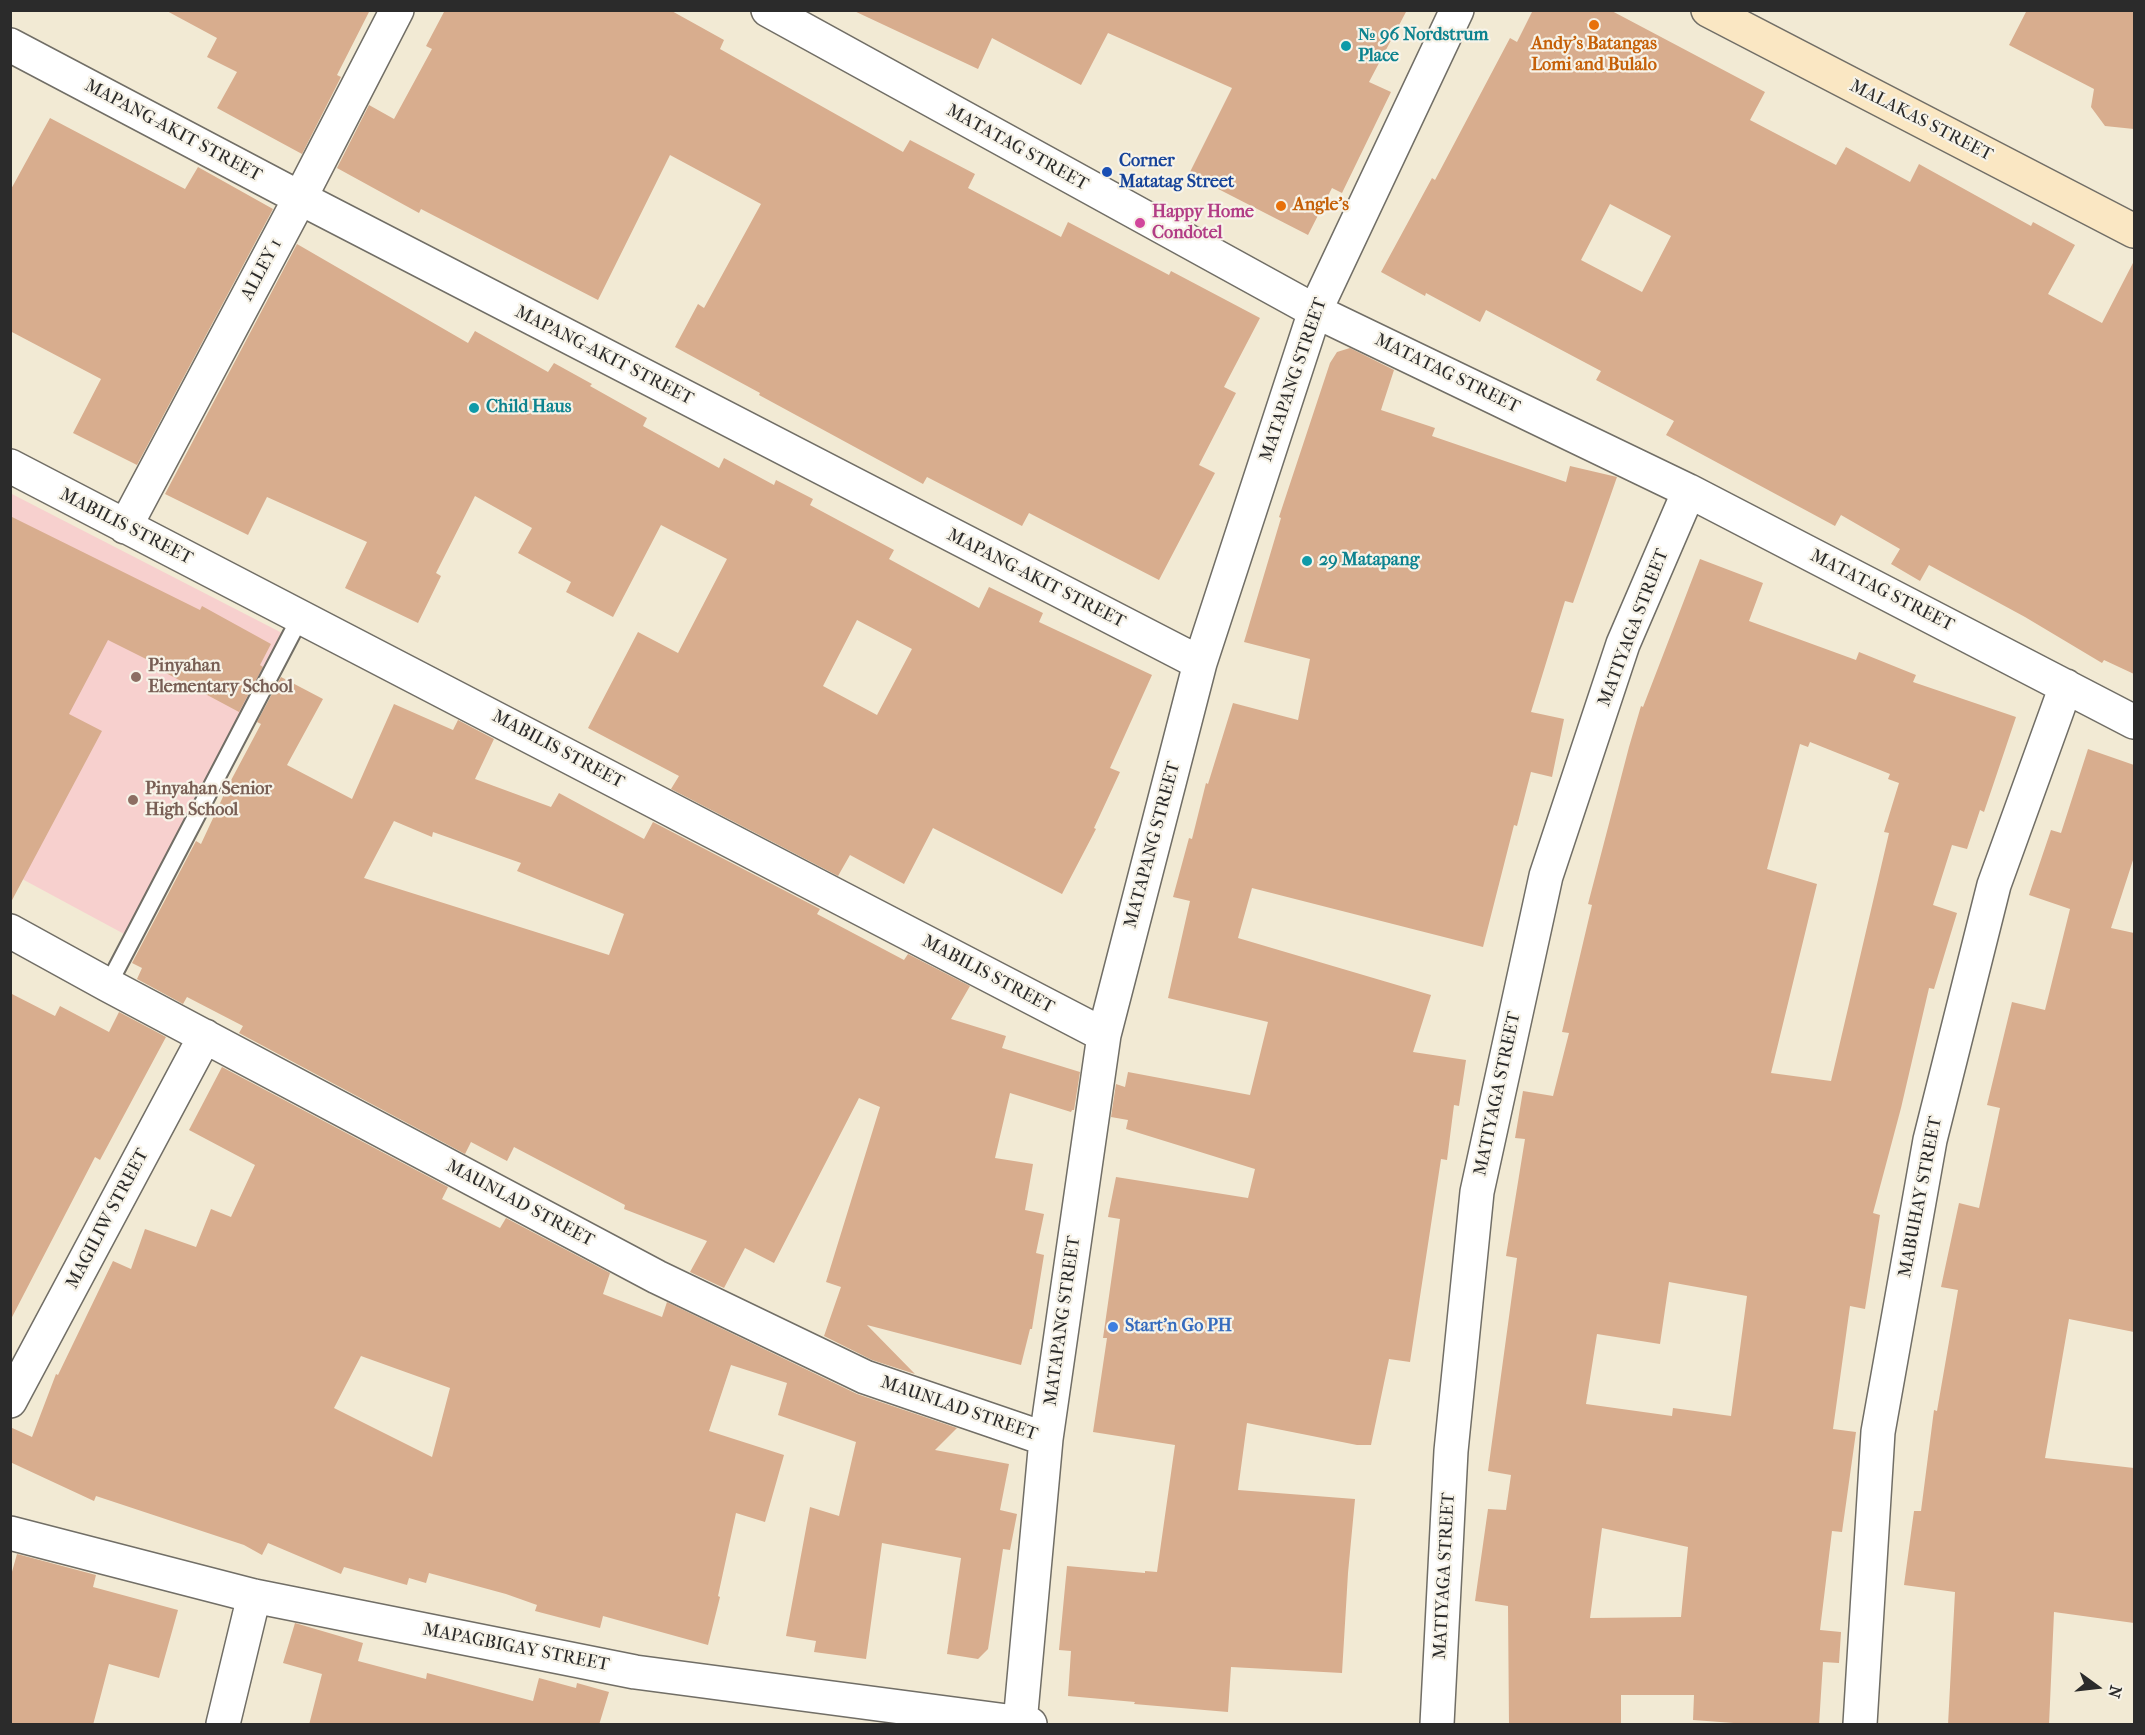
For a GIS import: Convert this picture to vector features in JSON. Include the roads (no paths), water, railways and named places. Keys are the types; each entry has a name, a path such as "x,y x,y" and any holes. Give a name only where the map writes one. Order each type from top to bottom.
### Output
{"street":[{"name":"ALLEY 1","path":"125,527 397,10"},
{"name":"MATATAG STREET","path":"768,10 1315,311 1689,491 2134,722"},
{"name":"MATAPANG STREET","path":"1025,1724 1046,1439 1104,1035 1200,663 1315,311 1457,10"},
{"name":"MALAKAS STREET","path":"1708,10 2134,231"},
{"name":"MAPANG-AKIT STREET","path":"10,45 300,198 1200,663"},
{"name":"MABILIS STREET","path":"10,466 1104,1035"},
{"name":"MATIYAGA STREET","path":"1437,1725 1451,1451 1477,1192 1546,876 1623,644 1689,491"},
{"name":"MABUHAY STREET","path":"1860,1725 1878,1432 1930,1140 1994,885 2066,686"},
{"name":"MAUNLAD STREET","path":"10,931 657,1276 865,1377 1046,1439"},
{"name":"MAGILIW STREET","path":"10,1401 205,1036"},
{"name":"MAPAGBIGAY STREET","path":"10,1533 254,1596 635,1672 1025,1724"},
{"path":"223,1725 254,1596"}],"lane":[{"path":"108,985 301,616"}],"place":[{"name":"Andy's Batangas Lomi and Bulalo","path":"1594,25"},
{"name":"№ 96 Nordstrum Place","path":"1346,46"},
{"name":"Corner Matatag Street","path":"1107,172"},
{"name":"Angle’s","path":"1281,206"},
{"name":"Happy Home Condotel","path":"1140,223"},
{"name":"Child Haus","path":"474,408"},
{"name":"29 Matapang","path":"1307,561"},
{"name":"Pinyahan Elementary School","path":"136,677"},
{"name":"Pinyahan Senior High School","path":"133,800"},
{"name":"Start'n Go PH","path":"1113,1327"}]}
